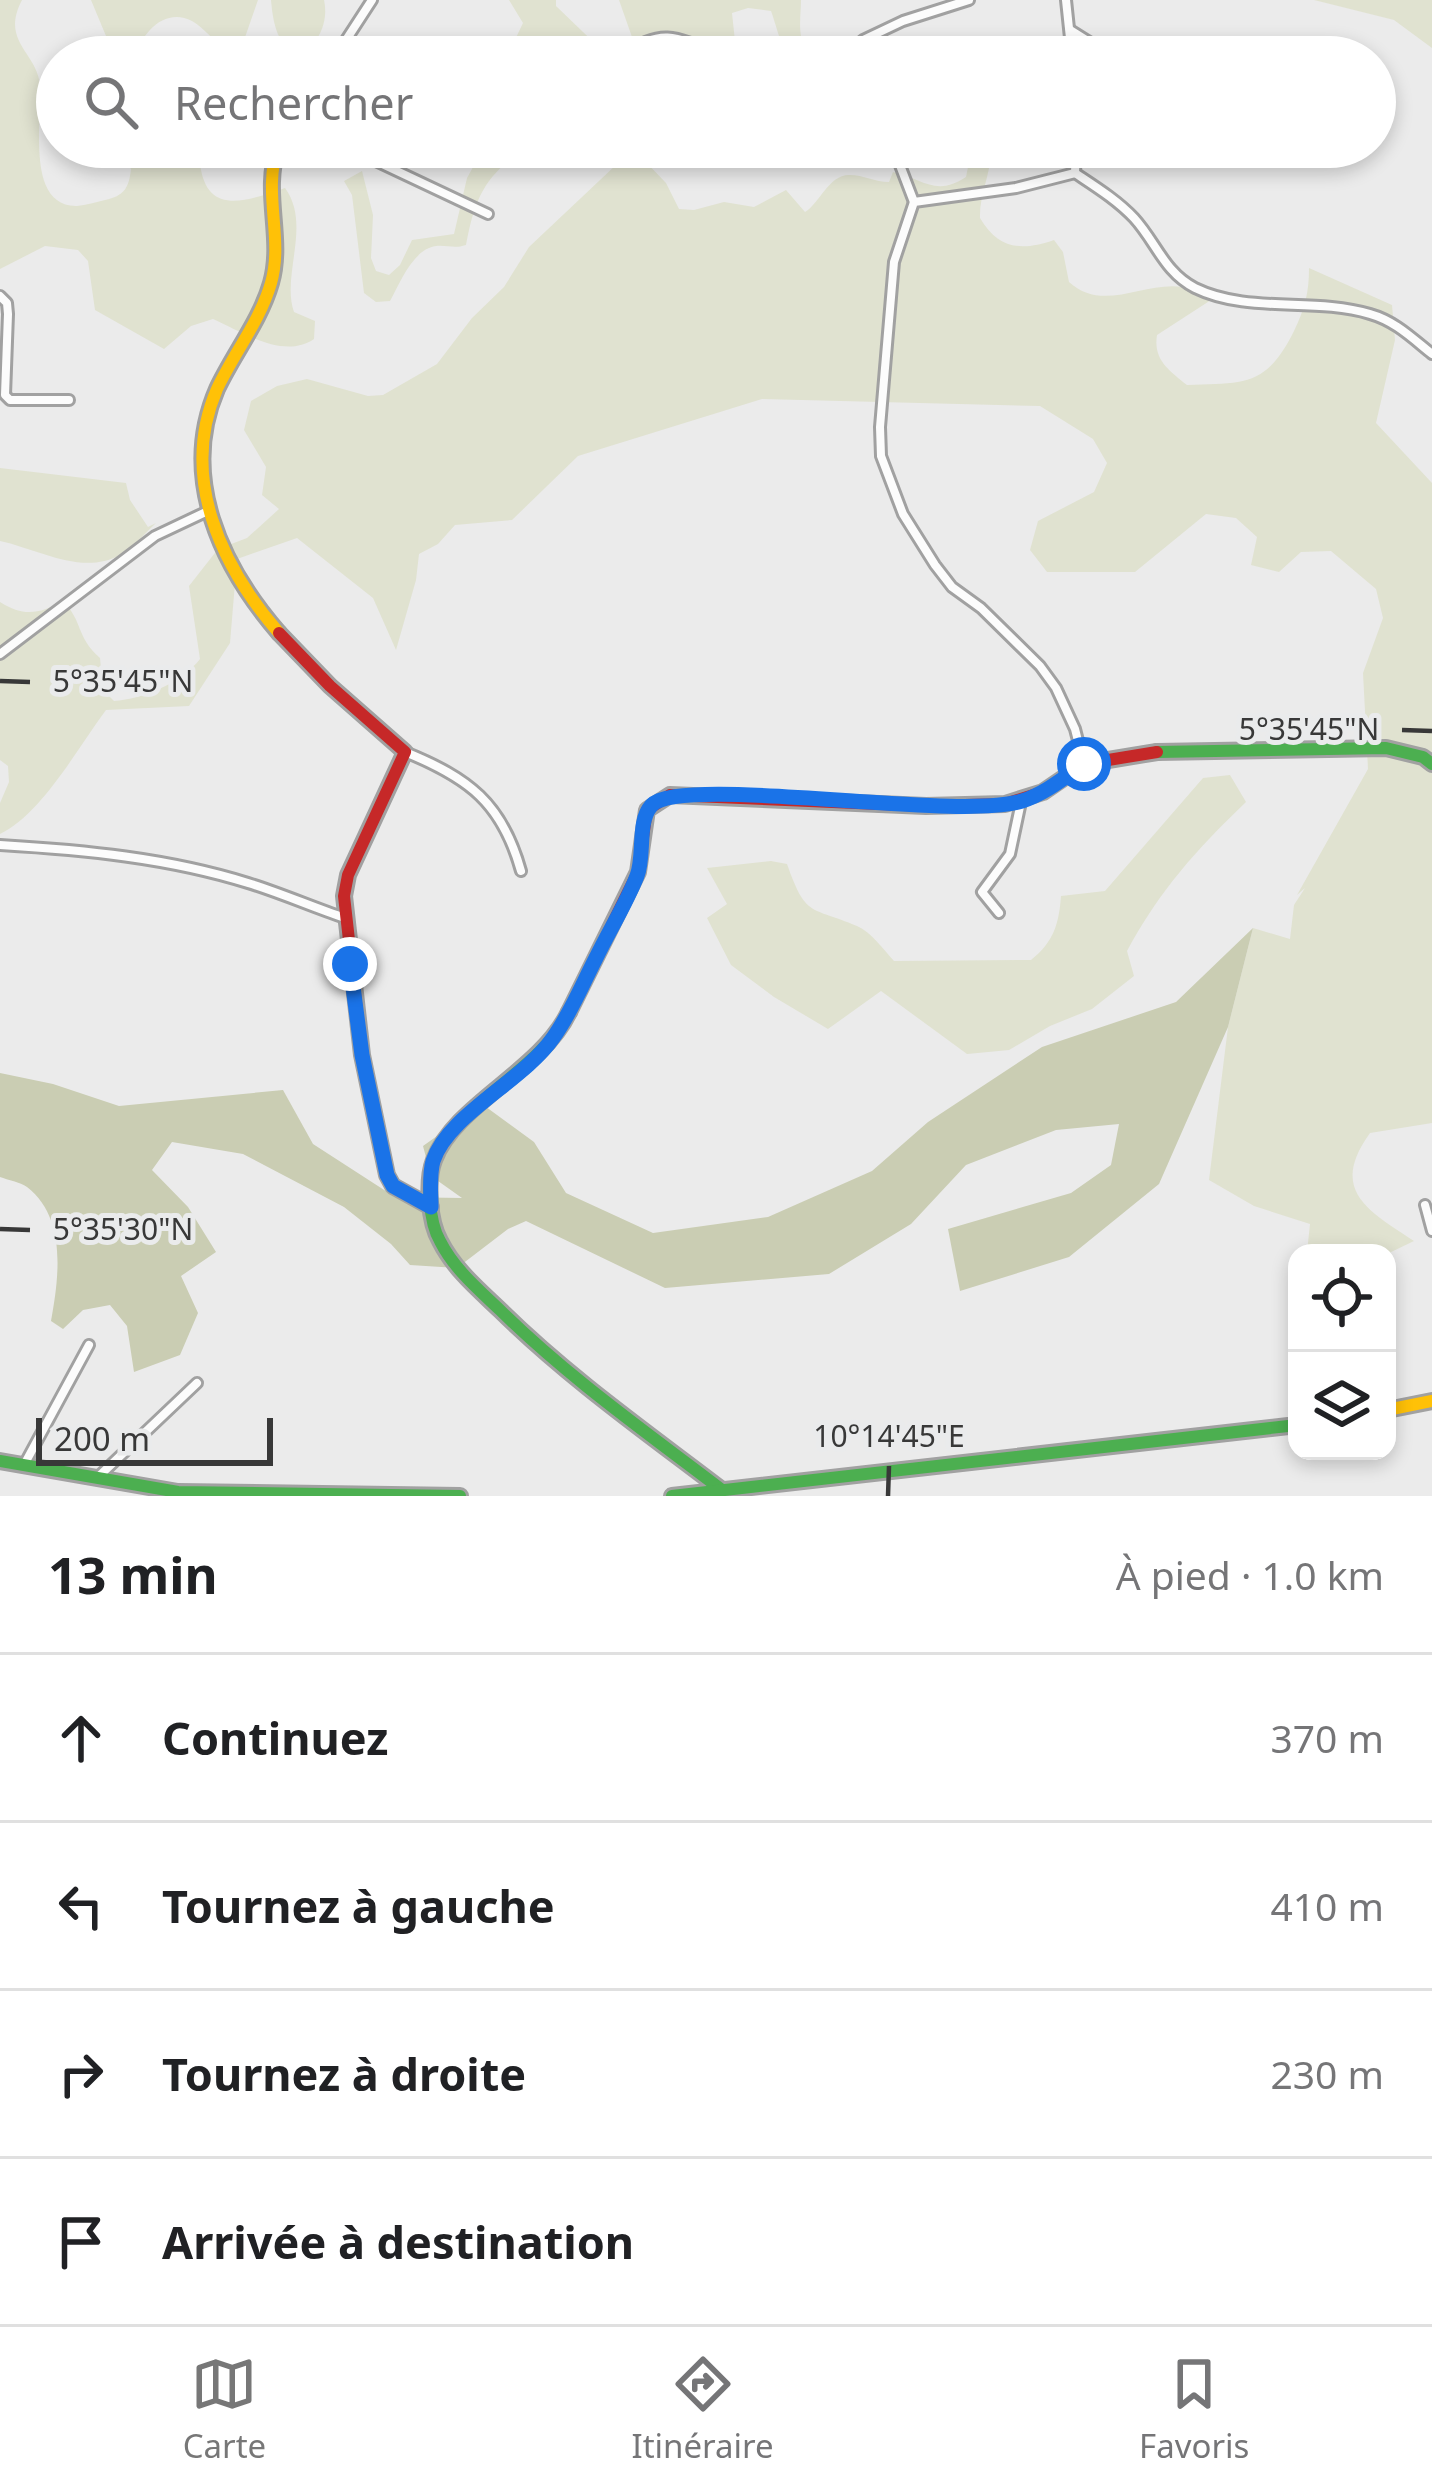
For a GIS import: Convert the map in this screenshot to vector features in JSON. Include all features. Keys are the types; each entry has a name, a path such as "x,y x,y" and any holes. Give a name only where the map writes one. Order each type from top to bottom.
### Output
{"street":[{"path":"349,36 372,0"},
{"path":"871,36 969,0"},
{"path":"1066,0 1070,36"},
{"path":"1070,30 1080,36"},
{"path":"268,168 273,276 205,424 202,469 208,511 225,560 265,618 405,752 473,785 512,839 521,872"},
{"path":"391,168 488,214"},
{"path":"901,168 914,202 894,262 886,333 880,427 885,468 903,514 934,565 1040,666 1056,688 1075,729 1084,764"},
{"path":"1075,168 1075,173"},
{"path":"914,202 1016,188 1075,173"},
{"path":"1075,173 1138,221 1168,267 1200,291 1370,314 1398,326 1432,354"},
{"path":"0,296 8,314 5,395 10,400 69,400"},
{"path":"0,654 154,536 208,511"},
{"path":"722,1490 542,1352 457,1268 437,1237 431,1207 433,1162 445,1140 530,1064 565,1021 638,872 646,810 670,795 926,806 1021,802 1084,764 1145,752 1386,748 1423,757 1432,764"},
{"path":"405,752 347,875 345,918 362,1055 387,1175 393,1186 431,1207"},
{"path":"999,914 982,892 1010,854 1021,802"},
{"path":"0,845 84,850 178,866 248,883 345,918"},
{"path":"1425,1204 1432,1231"},
{"path":"24,1466 89,1346"},
{"path":"96,1479 197,1383"},
{"path":"1396,1408 1432,1401"},
{"path":"672,1496 1288,1426"},
{"path":"0,1461 178,1492 460,1496"}],"green space":[{"path":"0,0 22,0 15,26 36,72 36,168 42,168 49,192 60,202 77,206 111,198 127,186 130,168 201,168 210,192 231,201 285,188 296,218 291,298 294,312 315,321 314,339 302,345 276,345 213,319 191,326 164,349 95,310 88,261 78,250 45,246 0,269"},
{"path":"91,0 258,0 245,36 210,36 192,21 173,17 145,36 106,36"},
{"path":"271,0 324,0 325,17 318,36 279,36"},
{"path":"509,0 556,0 556,6 587,36 517,36 523,23"},
{"path":"619,0 801,0 801,36 780,36 771,11 748,8 732,13 734,36 632,36"},
{"path":"1314,0 1432,0 1432,48 1394,20"},
{"path":"472,168 500,168 484,188 466,245 436,246 421,253 390,301 376,302 364,293 352,195 344,181 362,171 373,215 371,258 376,271 389,275 400,265 412,240 454,234"},
{"path":"613,168 652,168 666,183 679,209 724,202 754,207 786,190 805,212 843,176 889,182 893,172 946,186 966,177 968,168 989,168 980,218 987,229 1012,245 1054,240 1063,252 1069,282 1085,292 1120,295 1175,286 1211,300 1157,335 1160,358 1187,385 1239,382 1274,363 1301,315 1309,268 1392,305 1395,340 1376,423 1432,483 1432,1123 1370,1133 1353,1170 1359,1197 1414,1241 1396,1250 1396,1244 1308,1244 1310,1224 1254,1206 1209,1180 1228,1027 1253,928 1290,939 1294,905 1305,888 1297,895 1368,769 1363,673 1383,618 1376,589 1331,551 1301,552 1279,572 1251,565 1257,537 1236,518 1206,514 1135,572 1047,572 1030,550 1038,521 1094,492 1107,463 1093,439 1040,406 762,399 578,456 512,520 455,525 438,544 419,554 396,650 373,598 297,538 237,559 230,643 189,706 106,710 44,796 0,834 0,803 9,782 8,766 0,760 0,602 32,612 63,601 100,658 103,690 114,701 172,682 200,659 189,586 218,549 247,538 279,509 262,495 266,467 244,430 251,401 277,386 307,379 368,396 383,395 437,364 472,318 504,287 529,247"},
{"path":"0,468 126,483 130,500 148,527 156,523 120,555 91,563 0,541"},
{"path":"1230,775 1246,802 1195,854 1152,909 1127,951 1134,976 1092,1009 1009,1050 967,1054 881,991 828,1029 731,965 707,918 727,904 707,868 771,861 787,864 799,894 812,908 862,929 894,961 1031,960 1054,931 1061,896 1105,891 1203,778"},
{"path":"1253,928 1228,1027 1159,1184 1069,1257 960,1291 948,1229 1071,1193 1111,1165 1119,1124 1056,1130 966,1165 911,1224 829,1274 665,1288 526,1221 457,1268 410,1265 344,1207 243,1154 172,1142 152,1170 188,1207 216,1252 181,1276 198,1313 180,1355 134,1372 127,1326 110,1305 83,1310 63,1329 51,1321 57,1249 49,1215 27,1187 0,1177 0,1073 119,1106 283,1090 313,1144 395,1197 462,1198 431,1176 423,1146 482,1104 534,1142 566,1193 653,1233 768,1217 872,1171 928,1122 1042,1047 1176,1002"}],"traffic: fast":[{"path":"1157,752 1386,748 1423,757 1432,764"},
{"path":"569,1012 539,1053 478,1104 445,1140 430,1179 436,1233 459,1270 526,1335 722,1490"},
{"path":"672,1496 1288,1426"},
{"path":"0,1461 178,1492 460,1496"}],"traffic: slow":[{"path":"274,168 271,283 217,389 202,455 212,519 224,550 279,633"},
{"path":"1396,1408 1432,1401"}],"traffic: jam":[{"path":"279,633 405,752 348,875 344,896 362,1055 387,1175 393,1186 431,1207"},
{"path":"569,1012 638,872 647,810 670,795 926,806 1005,804 1043,792 1084,764 1157,752"}],"route":[{"path":"350,964 362,1055 387,1175 393,1186 431,1207 433,1162 445,1140 530,1064 565,1021 638,872 646,810 657,800 670,795 731,795 926,806 1005,804 1042,792 1084,764"}]}
